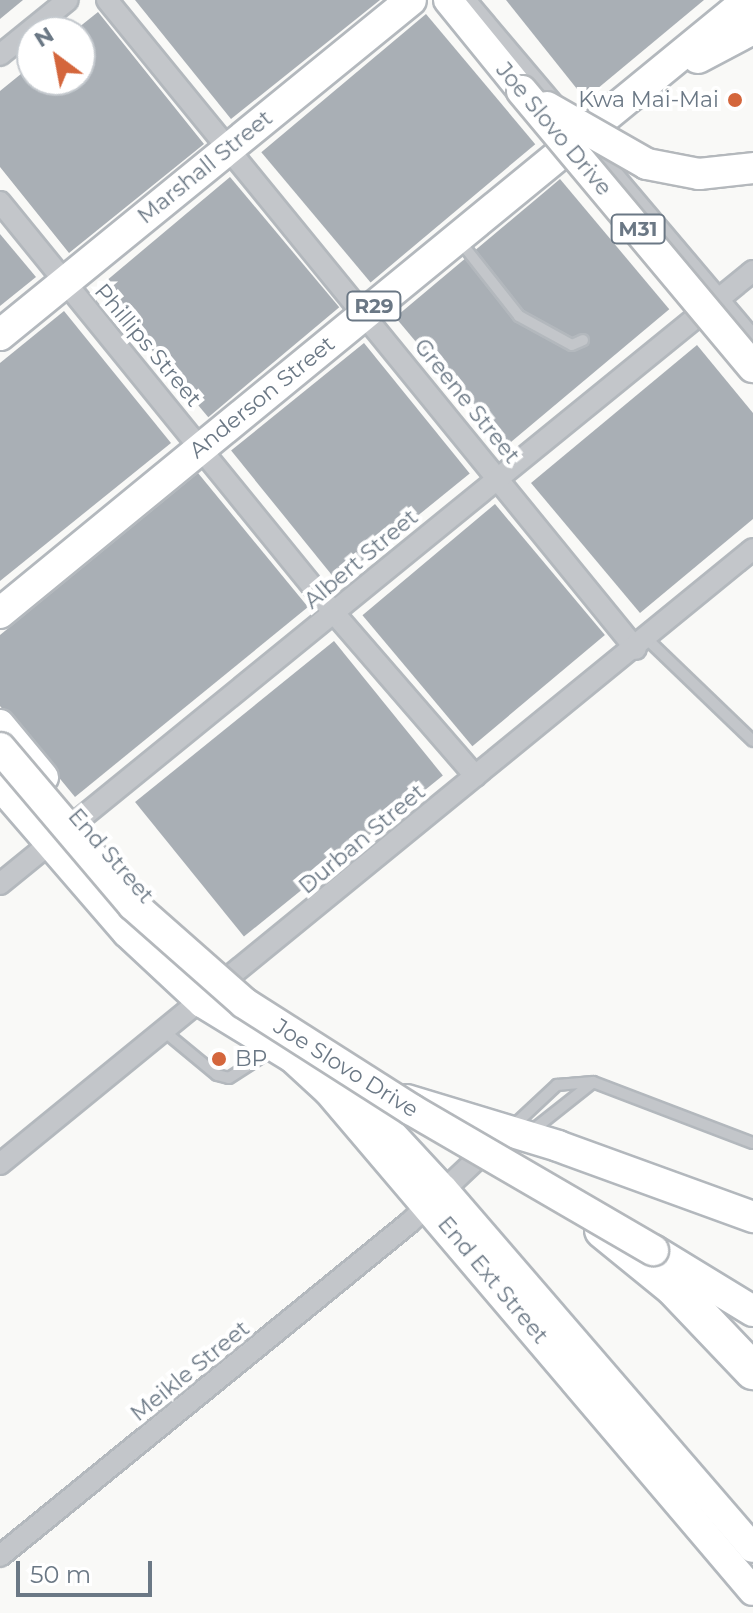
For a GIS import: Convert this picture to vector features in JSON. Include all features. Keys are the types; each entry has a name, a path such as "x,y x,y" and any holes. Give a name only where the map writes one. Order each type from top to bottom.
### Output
{"highway":[{"path":"529,1178 674,1288 753,1371"}],"main road":[{"name":"Marshall Street","path":"0,335 411,0"},
{"name":"Anderson Street","path":"0,613 581,136 744,9"},
{"path":"522,91 617,151 647,164 699,174 753,168"},
{"name":"Joe Slovo Drive","path":"522,91 753,367"},
{"name":"Joe Slovo Drive","path":"0,748 65,833 133,905 244,1003 753,1311"},
{"path":"0,772 65,833"},
{"path":"344,1080 517,1134 753,1217"}],"street":[{"path":"0,55 68,0"},
{"name":"Greene Street","path":"107,0 230,146 497,476 642,644"},
{"name":"Joe Slovo Drive","path":"448,0 522,91"},
{"path":"465,0 753,341"},
{"name":"Phillips Street","path":"0,202 334,613 475,776"},
{"name":"Albert Street","path":"1,881 65,833 497,476 753,271"},
{"name":"Durban Street","path":"0,1164 232,979 475,776 642,644 753,549"},
{"name":"End Street","path":"0,724 127,933 202,1003"},
{"name":"End Street","path":"0,786 65,833 232,979"},
{"name":"End Ext Street","path":"232,979 344,1080 433,1205 753,1591"},
{"name":"End Ext Street","path":"202,1003 275,1048 328,1091 753,1548"},
{"name":"Meikle Street","path":"0,1556 517,1134"}],"lane":[{"path":"457,238 519,316 572,345 583,340"},
{"path":"642,644 753,741"},
{"path":"165,1032 217,1075 229,1078 275,1048"},
{"path":"517,1134 557,1085 593,1082 753,1143"},
{"path":"517,1134 593,1082"}],"building":[{"path":"0,0 23,0 0,19"},
{"path":"135,0 380,0 231,119"},
{"path":"506,0 704,0 585,99"},
{"path":"98,12 204,144 69,253 0,167 0,91 16,78 16,96 96,96 96,16 93,16"},
{"path":"426,14 535,144 371,282 261,152"},
{"path":"230,177 339,307 208,417 99,287"},
{"path":"560,179 669,309 505,447 395,317"},
{"path":"0,234 36,277 0,306"},
{"path":"64,311 171,443 0,581 0,363"},
{"path":"364,343 470,474 337,581 231,451"},
{"path":"697,345 753,413 753,519 640,613 531,483"},
{"path":"198,473 308,607 75,797 0,706 0,635"},
{"path":"495,504 605,635 472,746 362,615"},
{"path":"334,641 443,775 244,937 135,802"}],"place":[{"name":"Kwa Mai-Mai","path":"735,100"},
{"name":"BP","path":"219,1059"}]}
